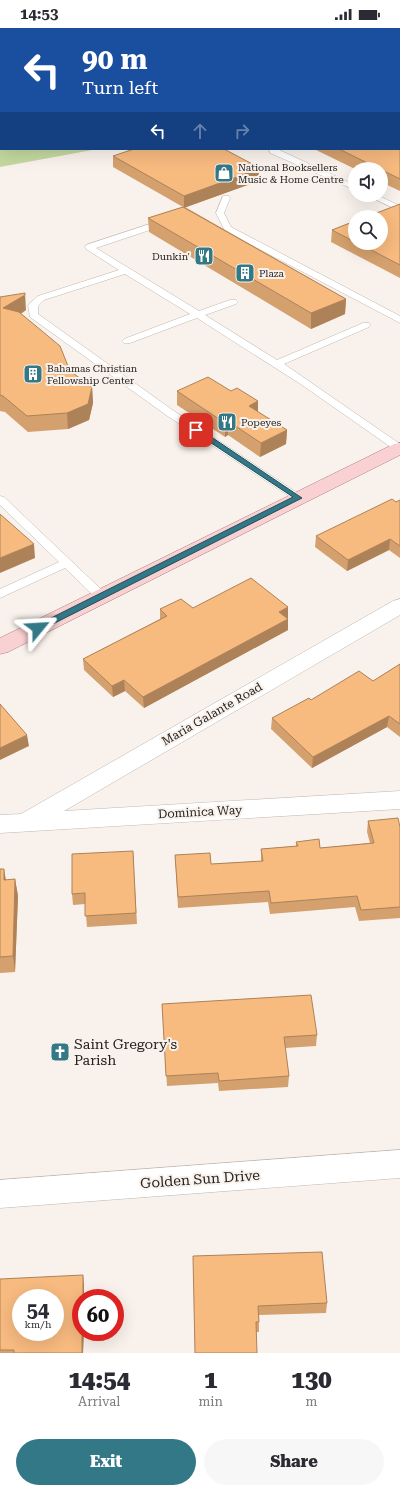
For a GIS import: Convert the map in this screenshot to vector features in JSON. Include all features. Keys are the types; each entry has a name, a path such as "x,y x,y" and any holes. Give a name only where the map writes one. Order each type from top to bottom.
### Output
{"main road":[{"path":"0,647 400,448"}],"street":[{"name":"Maria Galante Road","path":"24,823 400,606"},
{"name":"Dominica Way","path":"0,824 400,800"},
{"name":"Golden Sun Drive","path":"0,1194 400,1164"}],"lane":[{"path":"273,150 348,185"},
{"path":"226,198 220,213 228,229 400,320"},
{"path":"386,202 400,208"},
{"path":"174,219 89,247 125,271 199,314 276,363 400,448"},
{"path":"125,271 41,298 32,305 33,315 170,413 299,498"},
{"path":"127,341 233,302"},
{"path":"276,363 366,325"},
{"path":"0,499 101,596"},
{"path":"0,594 67,563"}],"green space":[{"path":"0,150 93,150 0,167"}],"building":[{"path":"131,150 226,150 258,167 255,168 259,169 184,196 113,156"},
{"path":"341,150 400,150 400,179 388,173 388,162 365,162"},
{"path":"400,204 400,265 371,250 388,250 388,210 384,210"},
{"path":"183,207 346,299 311,313 148,218"},
{"path":"348,224 348,238 332,230"},
{"name":"Bahamas Christian Fellowship Center","path":"25,293 25,295 3,308 19,312 60,346 70,371 92,387 88,404 67,413 27,416 0,395 0,297"},
{"path":"208,377 231,391 237,388 258,401 249,406 287,430 261,443 228,421 225,423 177,391"},
{"path":"392,499 396,502 400,500 400,546 390,539 348,560 316,536"},
{"path":"0,514 34,544 0,558"},
{"path":"251,578 288,607 279,612 288,619 143,697 124,680 112,686 83,659 167,616 160,609 181,599 193,608"},
{"path":"400,664 400,724 389,716 313,757 272,718 309,698 311,700 359,671 373,681"},
{"path":"0,704 27,735 0,748"},
{"path":"398,818 400,827 400,907 361,910 357,896 271,903 269,891 178,897 175,855 210,853 211,864 263,861 261,849 298,846 296,842 319,839 320,848 374,843 368,821"},
{"path":"133,851 136,913 85,916 85,893 72,894 72,854"},
{"path":"0,869 4,869 4,880 15,879 13,956 0,957"},
{"path":"311,995 317,1035 284,1037 289,1076 219,1081 218,1073 166,1076 162,1004"},
{"path":"322,1252 327,1303 258,1306 259,1322 256,1322 257,1353 195,1353 193,1256"},
{"path":"83,1275 83,1289 72,1289 72,1341 82,1341 82,1353 14,1353 14,1350 0,1350 0,1279"}],"place":[{"name":"National Booksellers Music & Home Centre","path":"224,173"},
{"name":"Dunkin'","path":"204,256"},
{"name":"Plaza","path":"245,273"},
{"name":"Bahamas Christian Fellowship Center","path":"33,374"},
{"name":"Popeyes","path":"227,422"},
{"name":"Saint Gregory's Parish","path":"60,1052"}],"route":[{"path":"38,628 299,498 196,430"}]}
